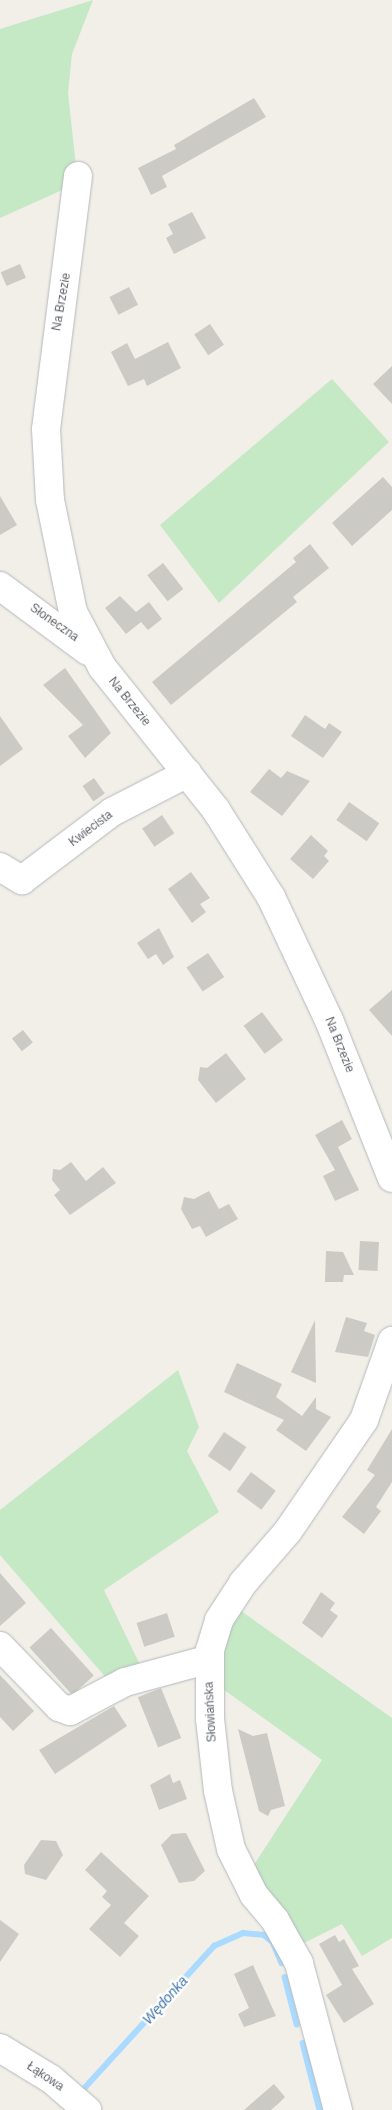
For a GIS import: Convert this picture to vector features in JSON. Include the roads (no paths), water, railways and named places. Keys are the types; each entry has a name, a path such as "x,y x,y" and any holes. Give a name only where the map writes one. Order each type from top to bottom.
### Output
{"street":[{"name":"Na Brzezie","path":"78,176 77,210 54,350 46,453 50,500 73,612 102,667 216,810 271,897 329,1020 392,1178"},
{"name":"Słoneczna","path":"0,586 79,640 102,667"},
{"name":"Kwiecista","path":"0,867 22,880 112,812 188,773"},
{"name":"Słowiańska","path":"338,2110 299,1963 275,1920 254,1895 232,1849 212,1736 210,1659 219,1620 243,1582 288,1531 364,1420 392,1341"},
{"path":"0,1646 59,1708 70,1711 125,1682 210,1659"},
{"name":"Łąkowa","path":"0,2048 51,2079 87,2110"}],"waterway":[{"name":"Wędonka","path":"80,2093 214,1946 243,1933 264,1935 273,1942 282,1963"},
{"path":"285,1977 297,2024"},
{"name":"Wędonka","path":"303,2043 320,2110"}]}
